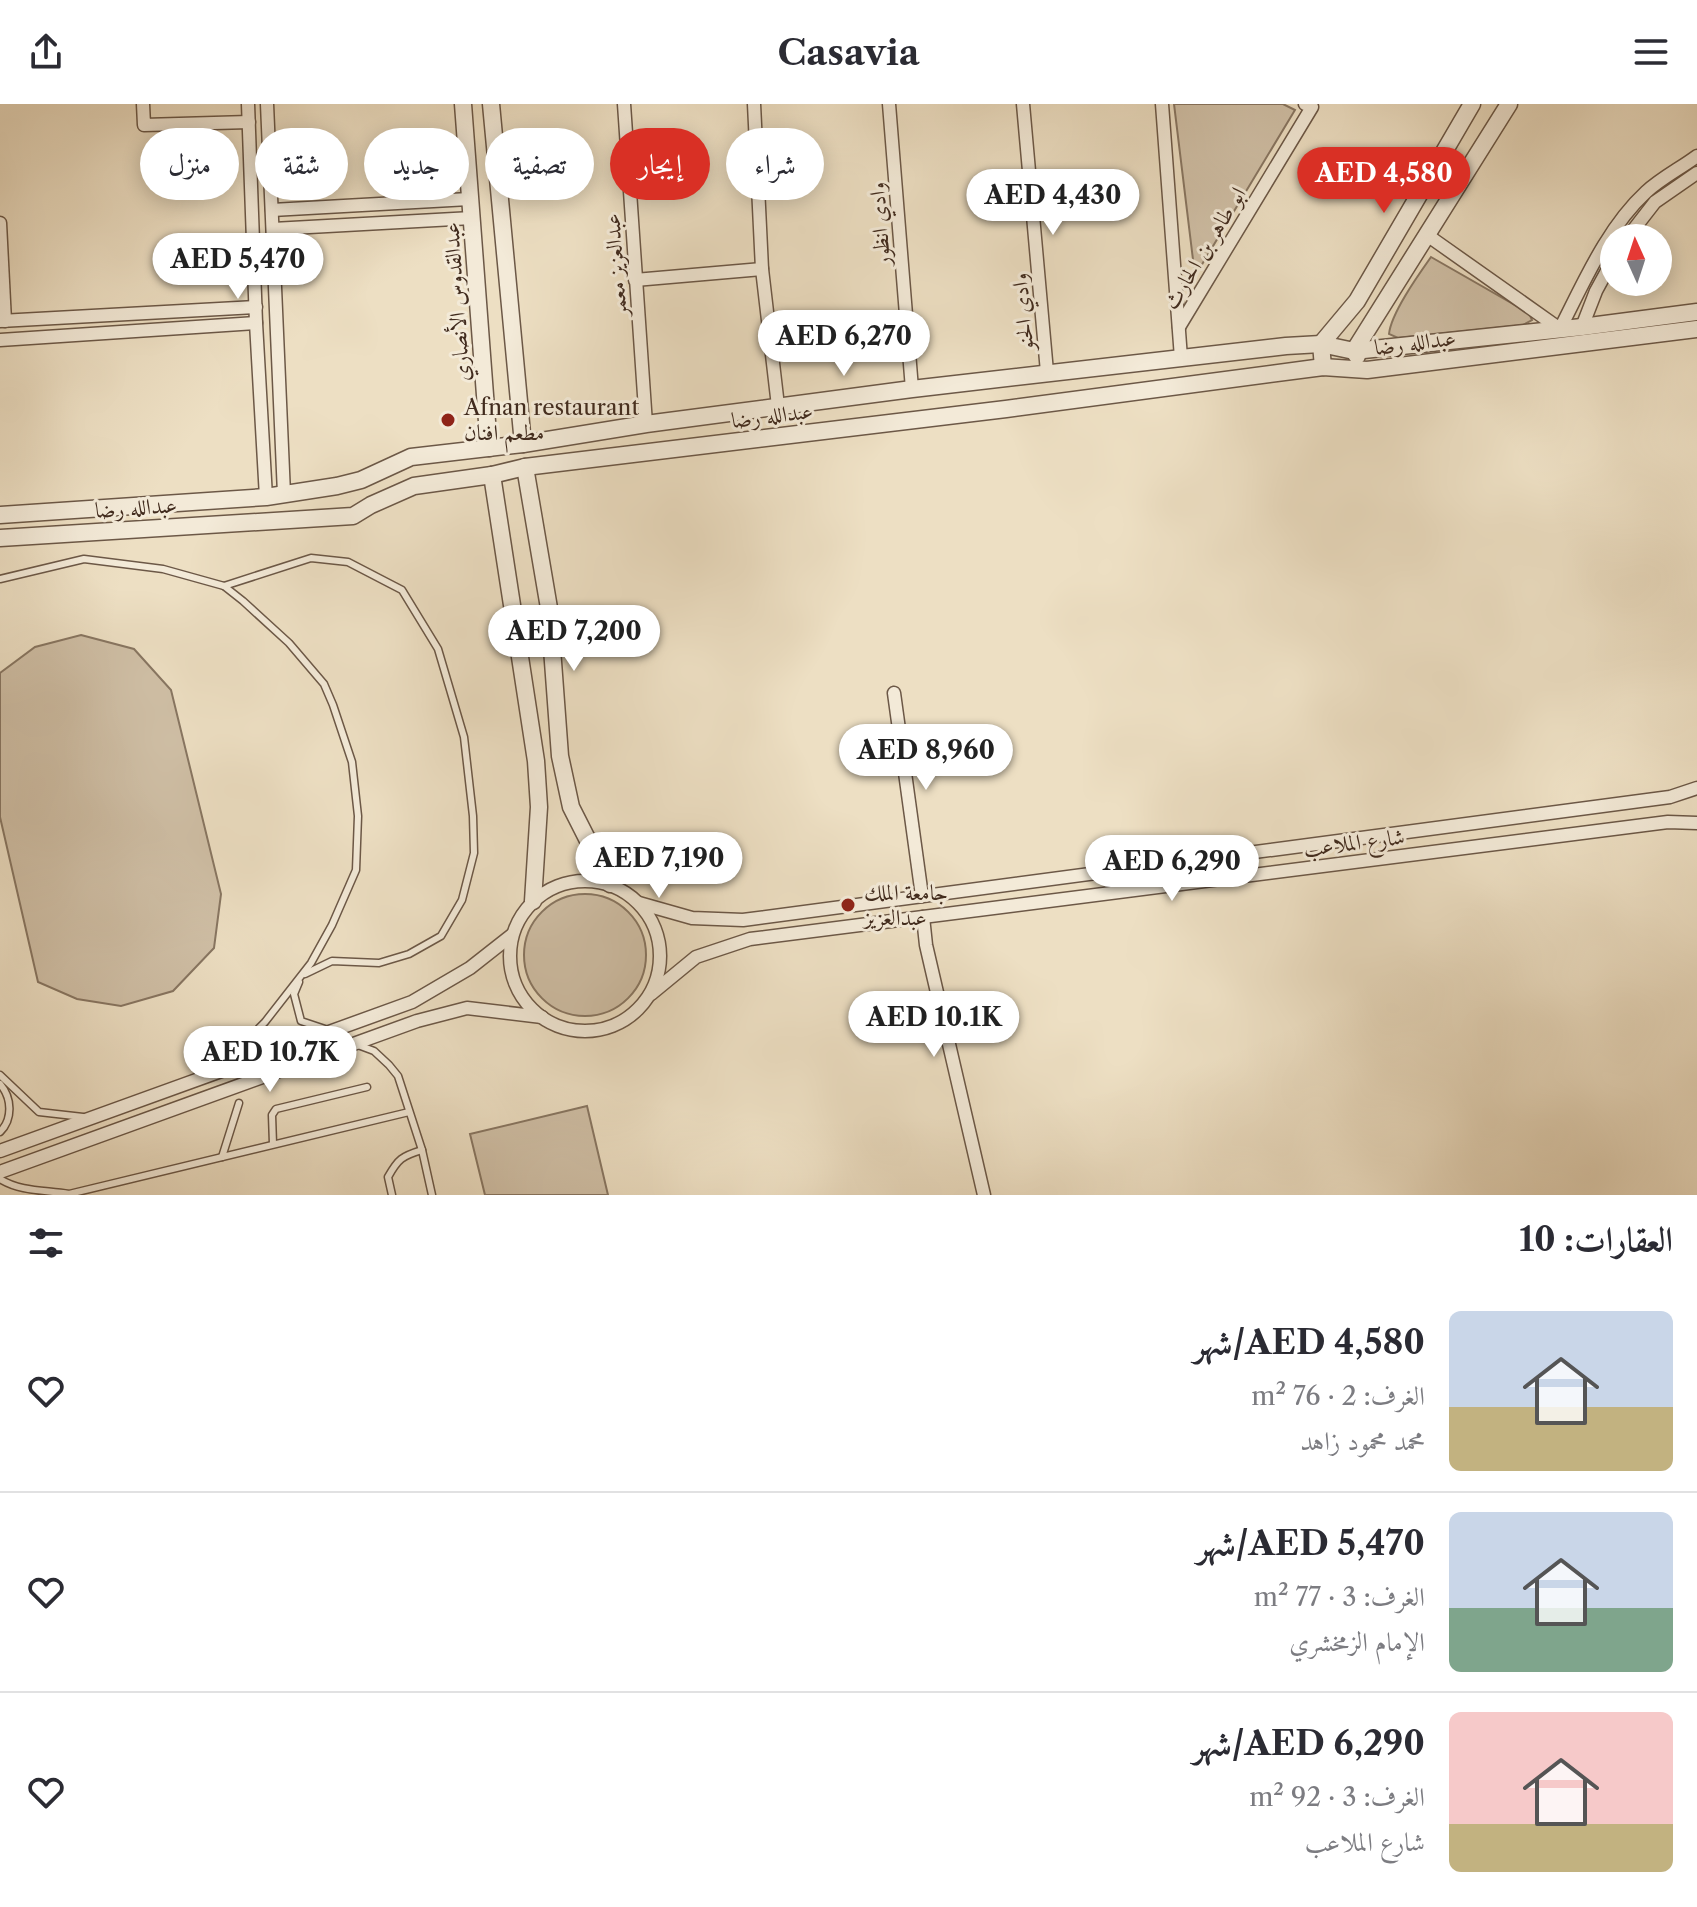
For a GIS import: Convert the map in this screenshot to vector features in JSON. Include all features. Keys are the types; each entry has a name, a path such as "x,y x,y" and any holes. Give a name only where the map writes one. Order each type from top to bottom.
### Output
{"street":[{"path":"143,104 144,125 249,122"},
{"path":"248,104 266,497"},
{"path":"267,104 284,494"},
{"name":"عبدالقدوس الأنصاري","path":"463,104 465,128"},
{"path":"491,104 523,444"},
{"name":"عبدالعزيز معمر","path":"624,104 646,424"},
{"path":"754,104 762,269 778,406"},
{"name":"وادي انظور","path":"889,104 912,389"},
{"name":"وادي الحنو","path":"1023,104 1047,372"},
{"path":"1162,104 1181,358"},
{"path":"1323,367 1321,344 1357,301 1472,104"},
{"path":"1367,370 1354,351 1509,104"},
{"name":"ابو طاهر بن الحارث","path":"1179,327 1308,106"},
{"path":"1427,235 1560,329 1618,225 1647,192 1697,156"},
{"path":"1638,224 1655,202 1697,173"},
{"name":"عبدالقدوس الأنصاري","path":"469,199 489,448"},
{"path":"272,210 451,200"},
{"path":"273,229 472,218"},
{"path":"0,223 2,321 256,307"},
{"path":"635,280 762,269"},
{"path":"1582,327 1600,284"},
{"name":"عبدالله رضا","path":"0,515 266,497 361,480 411,457 1047,372 1321,344 1354,351 1697,312"},
{"path":"0,340 256,323"},
{"name":"عبدالله رضا","path":"0,538 353,516 414,486 525,467 1323,367 1367,370 1697,329"},
{"path":"525,467 549,608 560,756 571,807 610,884"},
{"path":"492,475 536,761 539,807 533,901"},
{"path":"894,693 922,896"},
{"name":"شارع الملاعب","path":"639,903 692,918 743,920 1670,797 1697,788"},
{"name":"شارع الملاعب","path":"651,994 696,957 750,939 1668,822 1697,823"},
{"path":"590,880 610,884 639,903 654,923 660,947 659,971 651,994 624,1020 613,1026 589,1031 564,1028 542,1017 525,1001 514,981 509,959 512,935 520,917 533,901 550,889 569,882 590,880"},
{"path":"923,917 926,945 984,1195"},
{"path":"0,1151 412,1002 470,968 512,935"},
{"path":"0,1172 417,1021 467,1008 542,1017"}],"lane":[{"path":"224,586 311,558 348,562 402,590 438,649 464,737 474,853 462,900 441,936 409,954 379,963 332,961 302,975 294,994 301,1021 331,1031"},
{"path":"0,579 84,559 163,569 224,586 289,643 324,684 352,762 358,816 356,870 311,963 265,1022 214,1074"},
{"path":"355,1044 374,1051 398,1076 422,1150 432,1195"},
{"path":"0,1075 39,1112 90,1118"},
{"path":"0,1084 10,1105 7,1125 0,1132"},
{"path":"273,1144 272,1115 276,1109 367,1087"},
{"path":"222,1157 239,1103"},
{"path":"0,1179 34,1191 69,1194 409,1112"},
{"path":"392,1195 388,1177 398,1160 422,1150"}],"shaded area":[{"path":"1174,104 1283,104 1295,110 1195,276"},
{"path":"1431,257 1529,313 1532,320 1523,325 1398,338 1389,334 1400,305"},
{"path":"81,635 134,649 171,690 221,894 214,948 173,991 121,1006 77,999 38,982 0,817 0,673 35,647"},
{"path":"585,894 608,898 628,912 642,932 646,955 642,978 628,998 608,1012 585,1016 562,1012 542,998 528,978 524,955 528,932 542,912 562,898"},
{"path":"587,1106 608,1195 485,1195 470,1134"}],"place":[{"name":"Afnan restaurant مطعم افنان","path":"448,420"},
{"name":"جامعة الملك عبدالعزيز","path":"848,905"}]}
